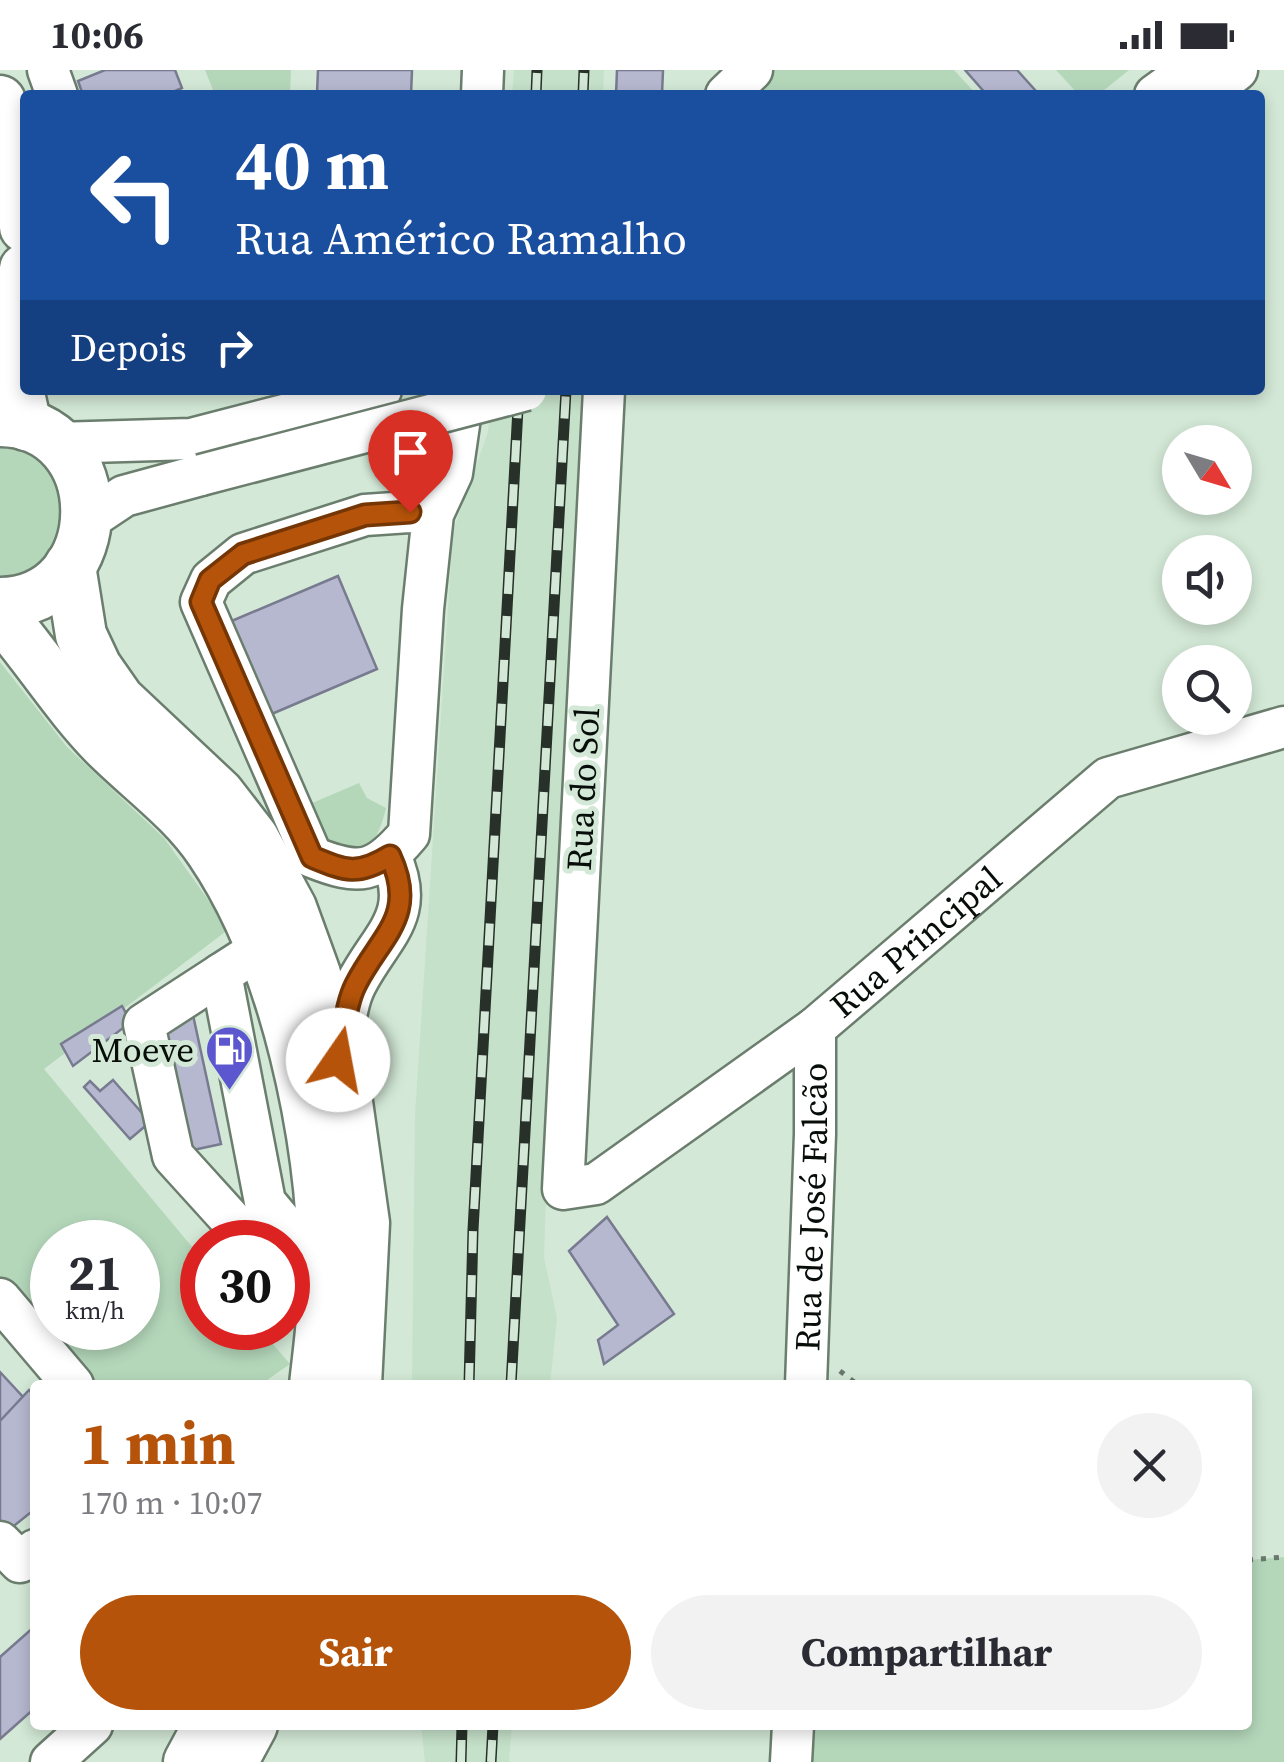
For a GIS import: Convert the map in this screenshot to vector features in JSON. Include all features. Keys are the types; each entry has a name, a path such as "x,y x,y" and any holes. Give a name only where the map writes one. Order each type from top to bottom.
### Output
{"main road":[{"path":"0,102 20,178"},
{"path":"0,602 42,591 70,566 85,537 88,520 81,476 28,430 11,358 20,307"},
{"path":"70,566 80,635 119,700 219,794 252,838 291,908 314,974 338,1060 364,1223 323,1380"},
{"path":"0,614 102,741 177,808 236,890 264,947 304,1088 318,1190 310,1241"},
{"path":"310,1296 322,1380"},
{"path":"190,1762 206,1730"},
{"path":"232,1762 249,1730"}],"street":[{"path":"731,90 752,70"},
{"path":"1162,90 1190,70"},
{"path":"1212,90 1237,70"},
{"path":"88,520 196,457 368,395"},
{"path":"252,838 346,871 370,868 390,856 409,834 434,514 452,473 463,395"},
{"path":"28,430 196,457 501,395"},
{"name":"Rua do Sol","path":"563,1188 604,395"},
{"path":"312,857 201,602 210,580 243,554 365,515 434,514"},
{"name":"Rua Principal","path":"563,1188 596,1184 814,1028 1108,778 1284,727"},
{"path":"338,1060 354,987 398,914 400,878 390,856"},
{"path":"231,1220 173,1156 144,1024 264,947"},
{"path":"221,974 265,1202 276,1220"},
{"name":"Rua de José Falcão","path":"806,1380 815,1134 814,1028"},
{"path":"0,1299 69,1380"},
{"path":"0,1542 20,1562 30,1554"},
{"path":"51,1762 86,1730"},
{"path":"791,1762 792,1730"}],"path":[{"path":"1252,1560 1284,1556"}],"shaded area":[{"path":"205,70 291,70 290,90 213,90"},
{"path":"514,70 604,70 603,90 512,90"},
{"path":"763,70 954,70 972,90 741,90"},
{"path":"1056,70 1129,70 1104,90 1074,90"},
{"path":"491,395 587,395 552,1026 544,1257 557,1318 551,1380 412,1380 415,1115 453,531 488,432"},
{"path":"0,442 29,451 46,464 69,512 52,549 38,566 0,581"},
{"path":"0,662 67,747 164,838 229,929 44,1069 180,1233 180,1350 278,1350 290,1364 267,1380 86,1380 61,1350 160,1350 160,1220 30,1220 30,1314 0,1278"},
{"path":"359,783 367,798 386,808 378,832 360,848 326,847 303,807"},
{"path":"1284,1557 1284,1762 812,1762 814,1730 1252,1730 1252,1560"},
{"path":"422,1730 512,1730 509,1762 425,1762"}],"building":[{"path":"105,70 175,70 182,88 81,90 78,81"},
{"path":"318,70 412,70 411,90 317,90"},
{"path":"617,70 663,70 662,90 616,90"},
{"path":"965,70 1017,70 1035,90 983,90"},
{"path":"338,576 377,669 267,716 227,623"},
{"path":"122,1006 131,1022 73,1066 61,1044"},
{"path":"193,1015 221,1144 184,1152 156,1024"},
{"path":"113,1080 150,1122 130,1139 84,1087 90,1081 100,1091"},
{"path":"607,1217 674,1314 604,1364 598,1340 618,1325 569,1251"},
{"path":"0,1372 24,1398 0,1423"},
{"path":"29,1390 30,1513 0,1537 0,1421"},
{"path":"30,1630 30,1712 0,1739 0,1657"}],"railway":[{"path":"536,90 537,70"},
{"path":"583,90 584,70"},
{"path":"469,1380 473,1230 519,395"},
{"path":"511,1380 566,395"},
{"path":"461,1762 462,1730"},
{"path":"491,1762 493,1730"}],"place":[{"name":"Moeve","path":"229,1092"}],"route":[{"path":"338,1060 354,987 398,914 400,878 390,856 370,868 346,871 312,857 201,602 210,580 243,554 365,515 410,512"}]}
